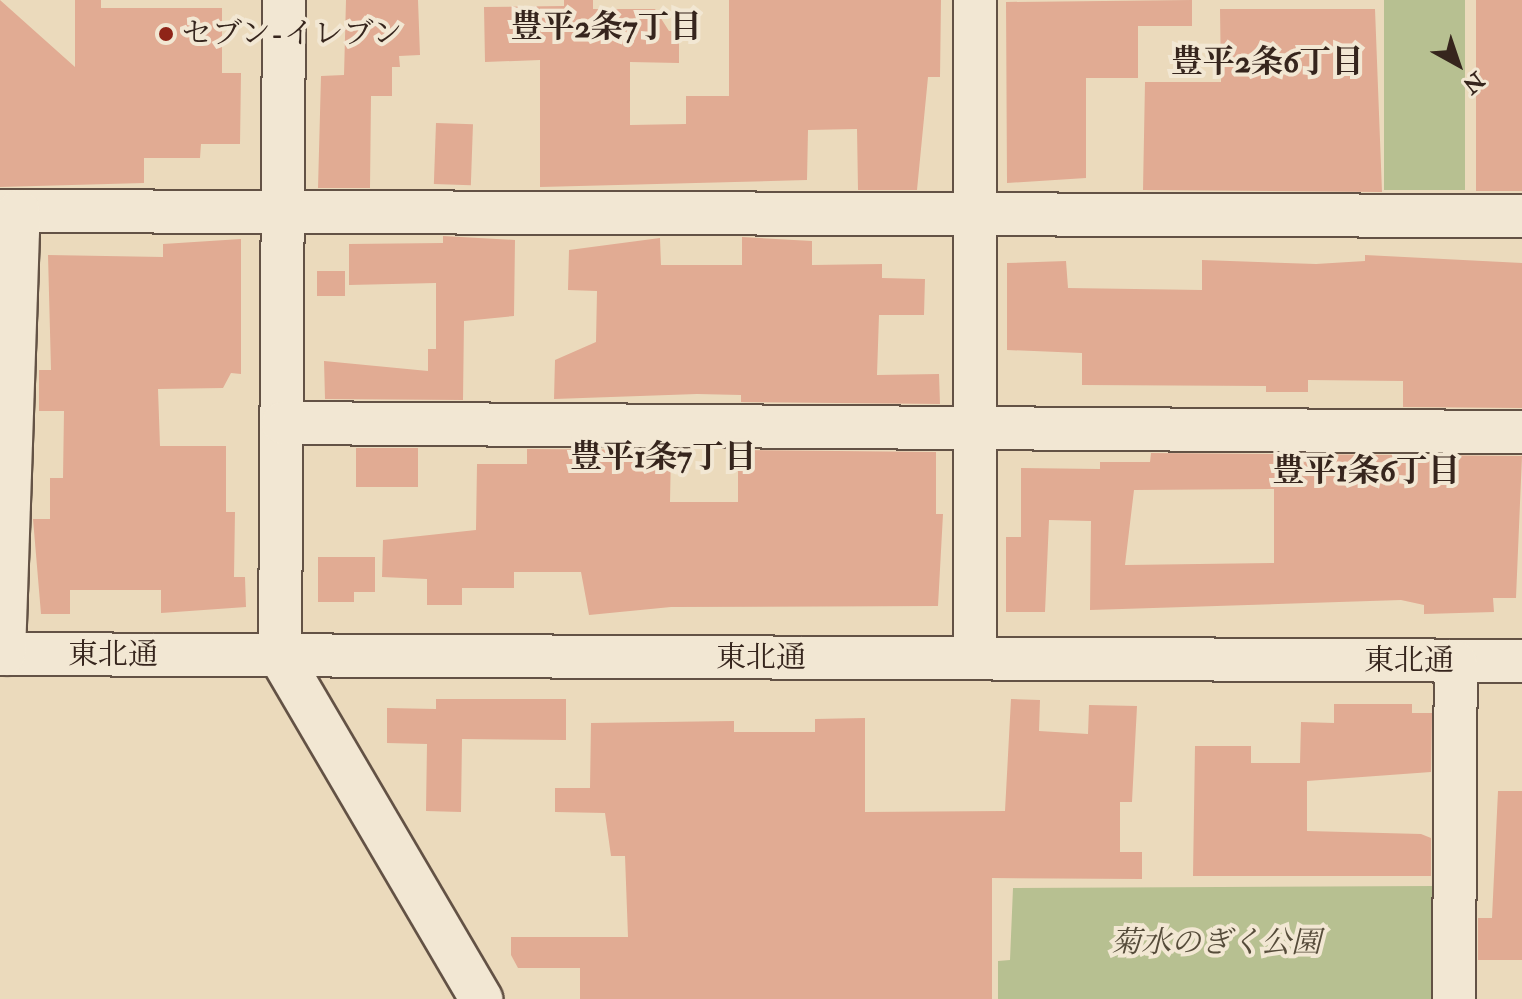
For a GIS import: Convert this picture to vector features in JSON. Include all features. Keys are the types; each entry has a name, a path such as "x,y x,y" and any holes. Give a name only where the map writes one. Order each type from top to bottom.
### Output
{"street":[{"path":"284,0 280,656 481,999"},
{"path":"975,0 975,658"},
{"path":"2,654 10,211 1522,216"},
{"path":"283,423 974,425 1522,432"},
{"name":"東北通","path":"2,654 1522,661"},
{"path":"1454,999 1456,662"}],"green space":[{"path":"1384,0 1465,0 1465,190 1384,190"},
{"name":"菊水のぎく公園","path":"1435,886 1433,999 998,999 998,961 1010,960 1013,888"}],"building":[{"path":"0,0 75,67 75,0 101,0 101,8 222,8 222,73 241,73 240,144 201,144 200,158 144,158 144,183 0,187"},
{"path":"346,0 418,0 420,55 399,56 400,67 392,67 392,96 371,96 370,188 318,188 321,76 344,75"},
{"path":"564,0 593,0 593,9 655,9 669,31 679,31 679,63 630,62 630,125 686,124 686,96 729,96 729,0 941,0 940,77 928,77 917,190 858,190 857,129 808,130 807,180 540,187 540,60 485,62 484,7 564,6"},
{"path":"1192,0 1192,26 1138,26 1138,78 1086,78 1086,178 1007,183 1006,2"},
{"path":"1476,0 1522,0 1522,191 1476,191"},
{"path":"1220,9 1375,9 1382,192 1143,190 1145,82 1221,82"},
{"path":"436,123 473,124 471,185 434,184"},
{"path":"443,236 515,240 514,316 464,321 463,400 325,399 324,361 428,371 428,349 436,349 436,283 349,285 349,244 443,243"},
{"path":"742,237 812,241 812,265 882,264 882,278 925,279 924,315 879,315 877,375 939,374 940,404 741,402 741,395 697,394 554,399 555,360 596,342 597,291 568,290 569,250 660,238 661,265 742,265"},
{"path":"241,239 241,374 231,373 223,388 158,389 160,446 226,446 226,512 235,512 234,577 245,577 246,607 161,613 161,590 70,590 70,614 41,614 33,519 50,519 50,478 63,478 64,411 39,411 39,370 51,370 48,255 163,257 163,244"},
{"path":"1365,255 1522,263 1522,408 1403,407 1403,381 1308,380 1308,392 1266,392 1266,386 1082,385 1082,353 1007,350 1007,263 1066,261 1068,288 1202,290 1202,260 1316,264 1365,261"},
{"path":"317,271 345,271 345,296 317,296"},
{"path":"356,448 418,448 418,487 356,487"},
{"path":"527,449 671,450 670,502 738,502 738,450 936,452 936,514 943,514 938,606 671,607 589,615 581,572 514,572 514,588 462,588 462,605 427,605 427,579 382,577 383,540 476,530 477,464 527,464"},
{"path":"1151,453 1522,456 1516,598 1493,598 1494,612 1424,614 1424,605 1401,600 1090,610 1091,521 1049,520 1045,612 1006,612 1006,537 1021,537 1021,468 1100,469 1100,462 1150,462","holes":["1274,489 1274,563 1125,565 1134,490"]},
{"path":"318,557 375,557 375,592 354,592 354,602 318,602"},
{"path":"436,699 566,699 566,740 462,739 461,812 426,811 427,744 387,743 387,708 436,709"},
{"path":"1011,699 1040,700 1039,731 1088,734 1089,705 1137,706 1132,802 1120,802 1120,852 1142,852 1142,879 992,878 992,999 580,999 580,968 518,968 511,955 511,937 628,937 625,856 611,856 605,813 555,812 555,788 590,788 591,723 734,721 734,732 815,732 815,719 865,718 865,812 1005,811"},
{"path":"1334,704 1412,704 1412,713 1432,713 1431,772 1307,781 1307,831 1421,834 1431,838 1431,876 1193,876 1195,746 1251,746 1251,763 1300,763 1301,722 1334,723"},
{"path":"1498,791 1522,791 1522,960 1478,960 1478,918 1492,918"}],"place":[{"name":"セブン-イレブン","path":"166,34"}],"district":[{"name":"豊平2条7丁目","path":"606,27"},
{"name":"豊平2条6丁目","path":"1267,62"},
{"name":"豊平1条7丁目","path":"663,457"},
{"name":"豊平1条6丁目","path":"1366,471"}]}
